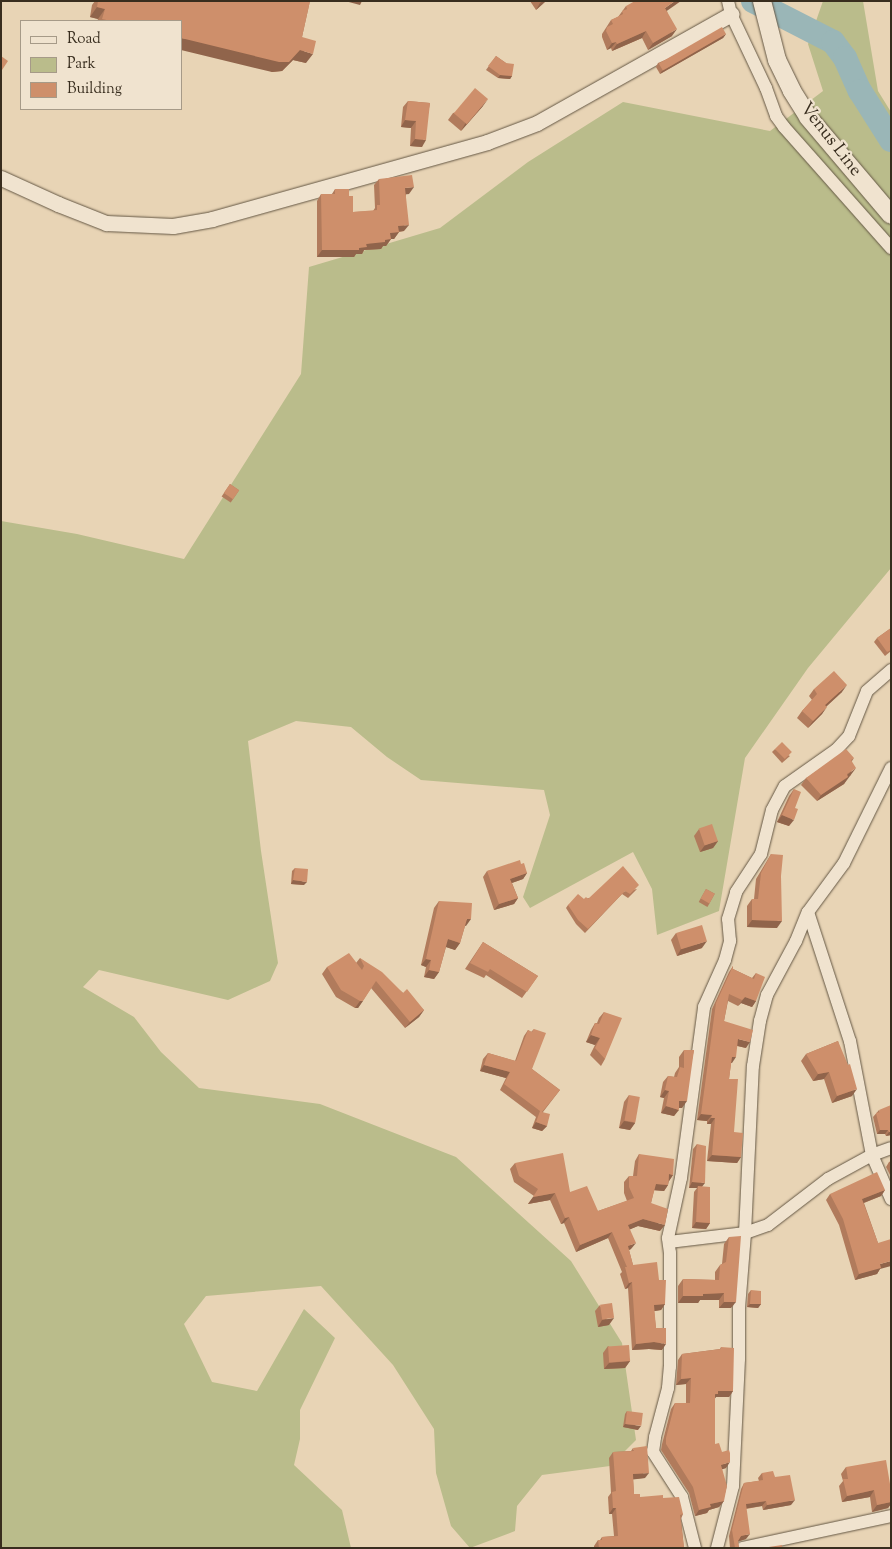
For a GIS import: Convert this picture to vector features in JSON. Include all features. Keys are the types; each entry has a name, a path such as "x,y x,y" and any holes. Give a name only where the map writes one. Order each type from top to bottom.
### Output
{"main road":[{"name":"Venus Line","path":"762,1 777,60 808,117 891,215"}],"street":[{"path":"1,178 106,223 173,226 212,219 487,142 529,126 729,7 766,88 776,116 891,248"},
{"path":"766,88 788,81"},
{"path":"696,1548 682,1497 653,1452 668,1388 670,1367 669,1242 704,1007 725,960 730,941 728,919 736,892 761,854 772,810 785,786 836,750 850,736 867,691 891,670"},
{"path":"717,1548 733,1486 739,1359 739,1308 745,1233 753,1066 760,1021 767,995 796,941 808,912 844,863 891,768"},
{"path":"808,912 850,1040 872,1155 891,1199"},
{"path":"669,1242 745,1233 768,1225 828,1179 872,1155 891,1148"},
{"path":"742,1548 891,1516"}],"green space":[{"path":"823,1 863,1 878,91 891,112 891,568 808,668 745,758 719,911 657,935 652,889 633,852 530,908 523,897 550,815 544,790 421,780 387,757 351,727 296,721 248,741 261,851 278,963 270,981 228,1000 99,970 83,987 134,1017 161,1052 199,1088 320,1104 456,1157 571,1261 622,1343 636,1440 610,1466 542,1475 517,1506 515,1531 470,1548 451,1526 436,1473 434,1429 393,1365 321,1286 206,1296 184,1324 212,1382 257,1391 304,1309 335,1338 300,1410 300,1439 294,1465 342,1510 351,1548 1,1548 1,521 77,534 184,559 301,374 309,267 440,228 528,162 623,102 770,131 823,91 808,44"}],"building":[{"path":"98,1 310,1 302,37 316,41 313,54 300,50 289,62 279,62 182,38 182,20 106,20 102,19 105,9 97,7"},
{"path":"635,1 675,1 665,8 677,29 653,43 646,31 617,44 616,42 612,43 606,31 607,27 613,24 611,20 623,14 622,11 627,9 626,6"},
{"path":"722,27 726,34 663,70 659,64"},
{"path":"1,56 8,61 2,70 1,69"},
{"path":"496,56 506,63 514,64 512,76 500,75 488,66"},
{"path":"475,88 488,99 467,124 454,113"},
{"path":"408,101 430,103 426,140 415,139 416,121 405,120"},
{"path":"412,175 414,187 405,188 409,225 398,226 399,232 390,233 391,239 385,240 385,242 366,244 367,247 359,248 359,250 322,250 321,194 335,194 335,189 349,189 349,196 353,196 353,212 377,210 377,205 380,205 379,179"},
{"path":"230,484 239,490 233,499 224,493"},
{"path":"891,628 891,650 887,652 877,638"},
{"path":"834,671 847,685 825,705 827,707 813,721 802,711 817,694 814,689"},
{"path":"782,742 792,752 785,759 775,749"},
{"path":"846,749 854,758 851,760 856,768 847,774 848,777 821,795 806,778"},
{"path":"794,789 801,792 795,808 798,809 794,820 782,815"},
{"path":"712,824 718,841 705,846 699,829"},
{"path":"771,854 783,855 781,876 782,921 752,920 752,899 758,899 761,873"},
{"path":"520,860 521,864 524,863 527,873 510,879 518,898 499,904 487,871"},
{"path":"623,866 639,885 630,894 625,891 588,929 578,920 568,905 578,894 584,899 586,897 588,899"},
{"path":"295,868 308,869 307,882 293,880"},
{"path":"706,889 715,894 709,903 701,899"},
{"path":"439,901 472,903 471,919 467,919 460,943 448,939 439,972 429,970 431,960 426,959"},
{"path":"702,925 707,941 681,949 676,933"},
{"path":"483,942 538,976 527,992 490,969 488,972 470,963"},
{"path":"349,953 362,970 364,966 360,958 382,972 403,993 407,989 424,1010 410,1022 376,981 363,1001 341,990 327,967"},
{"path":"733,966 733,969 754,979 756,973 765,977 756,1001 745,997 742,1000 729,994 724,1021 753,1030 750,1042 738,1039 736,1057 732,1057 729,1079 738,1079 734,1132 743,1133 741,1157 712,1155 715,1118 711,1118 712,1115 701,1114 716,1003"},
{"path":"604,1012 622,1018 605,1059 595,1048 600,1038 591,1035 595,1023 599,1024"},
{"path":"534,1029 546,1033 532,1069 560,1090 542,1112 550,1114 547,1126 536,1122 540,1111 504,1084 510,1072 484,1065 488,1053 516,1061 528,1030 532,1032"},
{"path":"838,1041 848,1065 850,1064 857,1089 837,1096 829,1072 818,1074 806,1054"},
{"path":"684,1050 694,1050 687,1101 679,1101 679,1110 666,1106 669,1091 665,1090 668,1076 677,1077 680,1067 684,1068"},
{"path":"629,1095 640,1097 635,1123 624,1121"},
{"path":"891,1105 891,1132 880,1130 876,1113"},
{"path":"697,1144 706,1146 705,1183 692,1182"},
{"path":"563,1153 570,1192 587,1186 598,1211 634,1198 629,1187 629,1176 637,1176 639,1154 674,1159 673,1175 669,1174 668,1185 656,1184 651,1203 668,1209 665,1225 643,1219 628,1225 636,1243 628,1246 633,1265 657,1262 659,1280 666,1280 665,1304 654,1305 656,1328 666,1328 666,1344 654,1342 636,1344 632,1282 629,1283 625,1267 627,1267 612,1232 580,1245 569,1217 565,1218 555,1193 533,1197 538,1189 519,1176 515,1163"},
{"path":"877,1172 885,1190 862,1199 878,1243 891,1239 891,1261 880,1264 881,1268 859,1274 843,1219 830,1194"},
{"path":"698,1186 710,1187 710,1223 696,1222"},
{"path":"741,1236 736,1302 724,1302 724,1293 683,1296 683,1279 719,1280 720,1265 726,1262 729,1237"},
{"path":"751,1290 761,1291 761,1304 750,1304"},
{"path":"612,1303 614,1318 602,1320 600,1305"},
{"path":"629,1345 630,1361 609,1362 608,1346"},
{"path":"721,1347 734,1348 733,1391 718,1391 718,1394 715,1394 715,1444 719,1443 722,1452 729,1450 730,1453 730,1462 721,1465 727,1486 724,1501 710,1504 711,1507 699,1510 693,1487 666,1444 666,1438 675,1403 690,1403 691,1378 681,1379 682,1354 721,1349"},
{"path":"627,1411 643,1413 641,1426 625,1424"},
{"path":"647,1446 649,1473 633,1474 634,1494 640,1494 640,1497 663,1495 663,1498 679,1497 683,1514 680,1515 684,1548 599,1548 598,1540 602,1540 602,1537 618,1536 616,1508 613,1508 612,1492 616,1491 613,1452 634,1451 633,1448"},
{"path":"886,1460 891,1502 877,1505 874,1490 847,1496 843,1479 848,1479 846,1467"},
{"path":"773,1471 775,1477 790,1475 795,1500 767,1505 766,1501 746,1504 750,1534 741,1536 738,1541 739,1548 735,1548 732,1530 744,1483 763,1480 762,1473"},
{"path":"782,1545 782,1548 762,1548"}],"waterway":[{"path":"753,1 833,42 845,58 860,91 891,140"}]}
